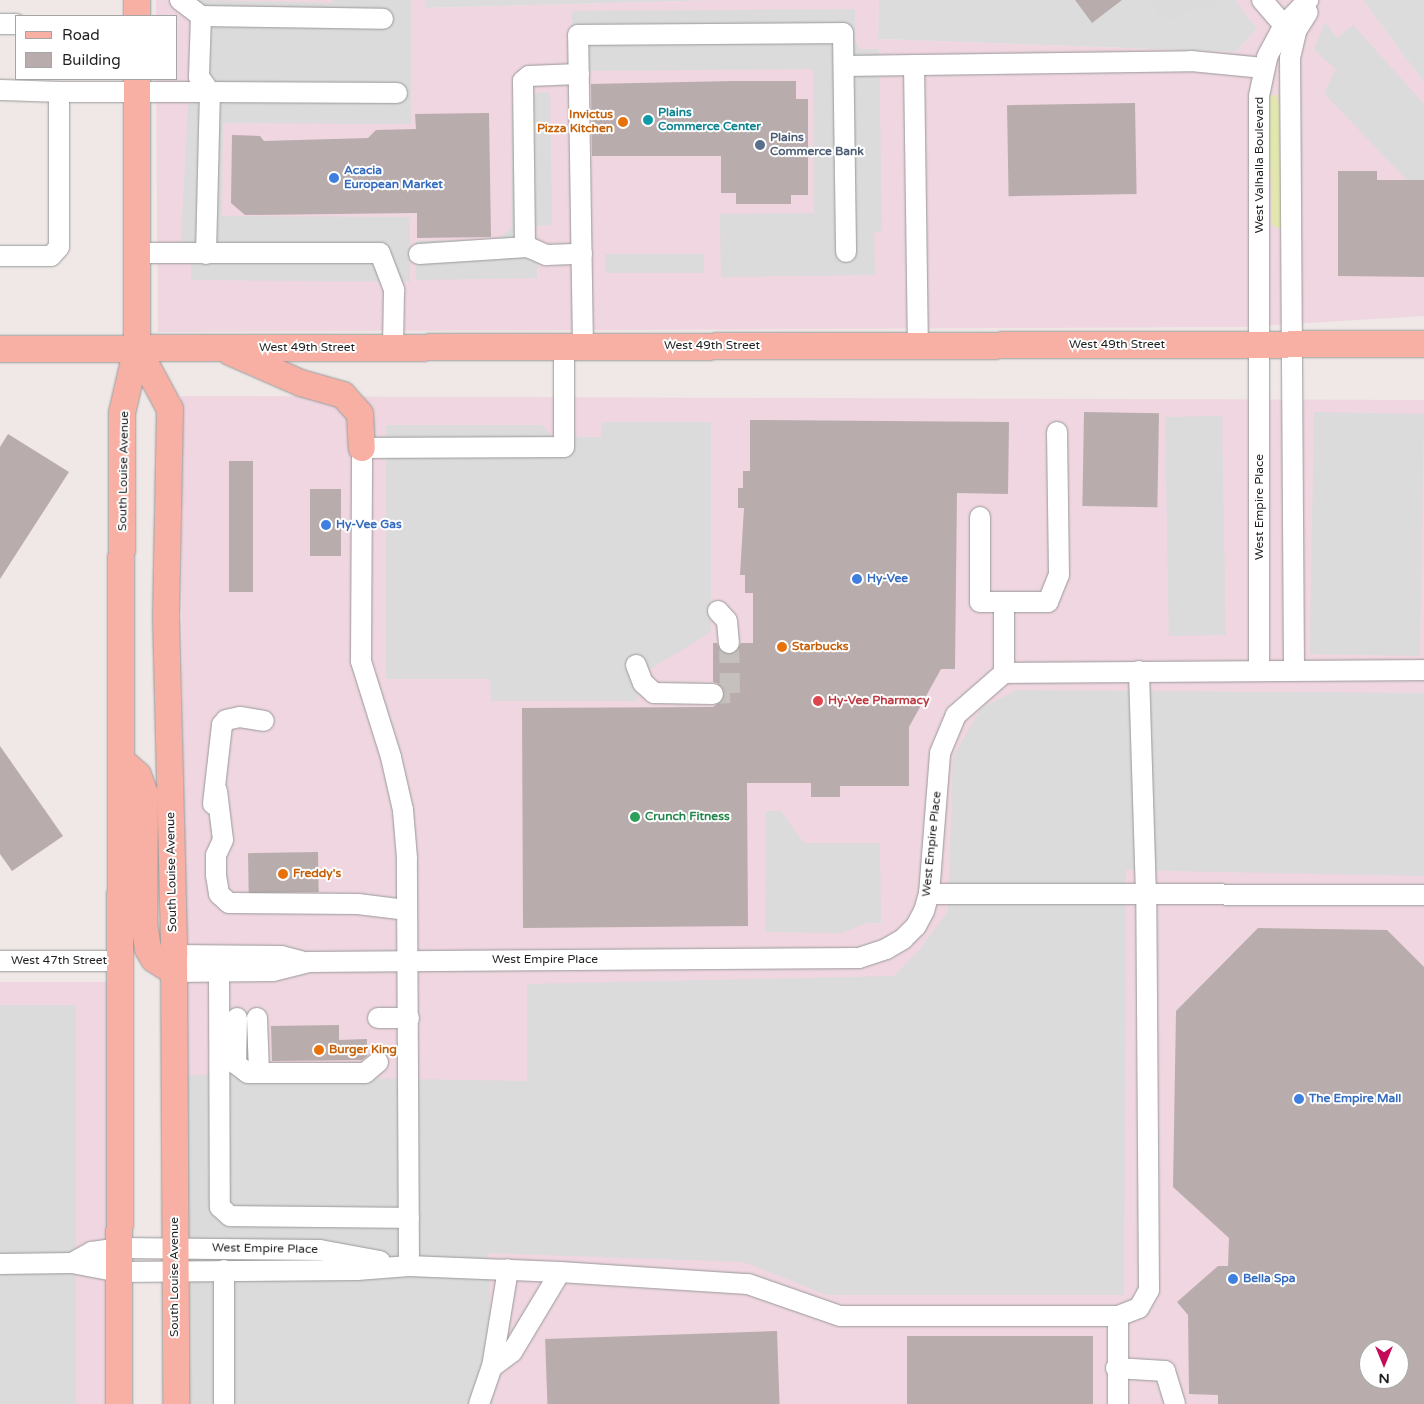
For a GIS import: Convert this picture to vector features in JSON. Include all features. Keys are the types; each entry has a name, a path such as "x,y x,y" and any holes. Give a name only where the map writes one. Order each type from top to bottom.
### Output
{"main road":[{"path":"137,0 137,15"},
{"name":"South Louise Avenue","path":"119,1404 118,961 122,761 122,413 137,348 137,86"},
{"name":"West 49th Street","path":"0,349 1424,344"},
{"name":"South Louise Avenue","path":"137,348 170,409 166,616 174,964 176,1404"},
{"path":"221,348 301,383 343,395 360,414 362,448"},
{"path":"122,761 138,774 145,794 145,936 154,959 174,964"}],"street":[{"path":"180,0 201,16 383,19"},
{"path":"1262,0 1290,28"},
{"name":"West Valhalla Boulevard","path":"1261,344 1259,96 1264,68 1308,2"},
{"path":"201,16 199,76 210,92 206,254"},
{"path":"0,24 15,24"},
{"name":"West Valhalla Boulevard","path":"1290,28 1293,344"},
{"path":"846,252 843,33 578,35 582,254 564,447 362,448 361,660 391,757 403,810 409,961 409,1266 508,1269 748,1284 840,1316 1118,1316 1140,1308 1148,1290 1146,894 1139,671"},
{"path":"844,66 1192,61 1264,68"},
{"path":"914,65 918,346"},
{"path":"528,248 525,241 523,81 529,76 579,74"},
{"path":"0,90 59,92 137,86 210,92 397,93"},
{"path":"0,256 51,256 59,247 59,92"},
{"path":"419,254 528,248 546,255 582,254"},
{"path":"137,253 380,253 394,290 393,347"},
{"name":"West Empire Place","path":"1259,671 1261,344"},
{"path":"1293,344 1294,671"},
{"path":"980,517 980,602 1048,602 1059,575 1058,432"},
{"path":"1004,603 1004,673 1424,670"},
{"path":"718,611 727,621 729,643"},
{"path":"636,665 643,684 654,693 713,694"},
{"name":"West Empire Place","path":"174,964 282,956 308,962 852,960 886,949 903,939 916,926 929,894 940,753 956,715 1004,673"},
{"path":"264,720 240,717 226,720 222,725 219,739 217,791 223,840 216,855 219,894 229,903 358,904 406,910"},
{"path":"929,894 1424,894"},
{"name":"West 47th Street","path":"0,961 118,961"},
{"name":"West Empire Place","path":"174,964 219,973 273,971 308,962"},
{"path":"219,973 220,1207 230,1216 409,1218"},
{"path":"247,1018 236,1064 248,1073 365,1073 378,1062"},
{"path":"378,1018 409,1018"},
{"name":"West Empire Place","path":"0,1264 175,1260 320,1250 409,1266"},
{"name":"West Empire Place","path":"175,1260 224,1270 357,1270 409,1266"},
{"path":"478,1404 492,1367 508,1269"},
{"name":"West Empire Place","path":"224,1270 224,1404"},
{"path":"492,1367 512,1352 560,1272"},
{"path":"1118,1316 1116,1368 1118,1404"},
{"path":"1116,1368 1166,1371 1175,1404"}],"shaded area":[{"path":"156,0 426,0 426,8 724,0 879,0 878,39 1236,52 1257,29 1235,0 1363,0 1424,83 1424,316 1241,327 158,332 156,80 178,80 178,15 156,15"},
{"path":"194,0 333,3 334,0 411,0 411,124 223,123 222,216 410,217 410,282 191,280 191,263 181,238"},
{"path":"426,0 724,0 426,8"},
{"path":"879,0 1235,0 1257,29 1236,52 878,39"},
{"path":"1148,0 1217,0 1222,5 1182,13 1166,23"},
{"path":"1363,0 1424,0 1424,83"},
{"path":"855,9 855,41 859,49 879,49 882,231 874,232 875,275 721,277 720,214 814,213 813,69 573,71 572,11"},
{"path":"1325,22 1337,38 1353,25 1424,104 1424,198 1324,93 1336,69 1314,50"},
{"path":"550,92 552,225 536,226 537,278 416,280 416,241 497,240 512,227 512,105 536,93"},
{"path":"605,254 704,254 704,273 605,273"},
{"path":"181,396 1424,400 1424,1404 186,1404"},
{"path":"1314,412 1424,414 1420,656 1310,654"},
{"path":"1222,416 1226,635 1169,636 1165,417"},
{"path":"602,422 711,422 711,632 637,677 637,701 491,701 490,679 386,679 386,425 541,425 554,437 601,437"},
{"path":"1017,690 1424,693 1424,876 1126,870 1124,1295 827,1295 744,1262 488,1253 493,1404 188,1404 188,1075 527,1081 527,984 894,976 920,949 948,911 953,757 981,708"},
{"path":"766,811 781,811 804,843 880,843 881,923 867,923 841,933 765,932"},
{"path":"0,982 107,982 107,1404 0,1404"},
{"path":"0,1005 76,1005 76,1404 0,1404"}],"green space":[{"path":"1278,95 1279,108 1283,225 1279,228 1274,227 1272,222 1268,98"}],"building":[{"path":"1075,0 1122,0 1092,23"},
{"path":"796,81 796,99 808,99 808,195 791,195 791,204 736,204 736,193 721,193 721,156 592,156 591,84"},
{"path":"1135,103 1137,194 1009,196 1007,105"},
{"path":"489,113 491,237 417,238 417,213 245,215 231,203 232,135 260,136 264,141 368,138 376,130 416,129 415,114"},
{"path":"1338,171 1377,171 1377,180 1424,180 1424,277 1338,276"},
{"path":"1084,412 1159,413 1157,507 1082,506"},
{"path":"750,420 1009,422 1008,494 957,493 955,669 941,669 909,727 909,786 840,786 840,797 811,797 811,783 747,783 748,926 523,928 522,708 713,707 723,700 725,694 720,684 713,682 713,643 717,643 720,650 730,655 736,652 741,643 753,643 753,593 745,593 745,575 740,575 744,508 738,508 738,488 743,488 743,471 750,471"},
{"path":"8,434 69,472 0,579 0,447"},
{"path":"229,461 253,461 253,592 229,592"},
{"path":"310,489 341,489 341,556 310,556"},
{"path":"0,746 63,836 12,871 0,854"},
{"name":"Freddy's","path":"318,852 319,892 249,893 248,853"},
{"name":"The Empire Mall","path":"1258,928 1387,930 1424,967 1424,1404 1218,1404 1218,1395 1189,1394 1188,1315 1177,1302 1218,1266 1228,1266 1229,1238 1173,1187 1176,1011"},
{"name":"Burger King","path":"339,1025 339,1040 367,1039 367,1056 362,1060 272,1061 271,1026"},
{"path":"777,1331 780,1404 547,1404 545,1339"},
{"path":"907,1336 1093,1336 1093,1404 907,1404"}],"tunnel":[{"path":"713,694 730,693 729,643"}],"place":[{"name":"Plains Commerce Center","path":"648,120"},
{"name":"Invictus Pizza Kitchen","path":"623,122"},
{"name":"Plains Commerce Bank","path":"760,145"},
{"name":"Acacia European Market","path":"334,178"},
{"name":"Hy-Vee Gas","path":"326,525"},
{"name":"Hy-Vee","path":"857,579"},
{"name":"Starbucks","path":"782,647"},
{"name":"Hy-Vee Pharmacy","path":"818,701"},
{"name":"Crunch Fitness","path":"635,817"},
{"name":"Freddy's","path":"283,874"},
{"name":"Burger King","path":"319,1050"},
{"name":"The Empire Mall","path":"1299,1099"},
{"name":"Bella Spa","path":"1233,1279"}]}
